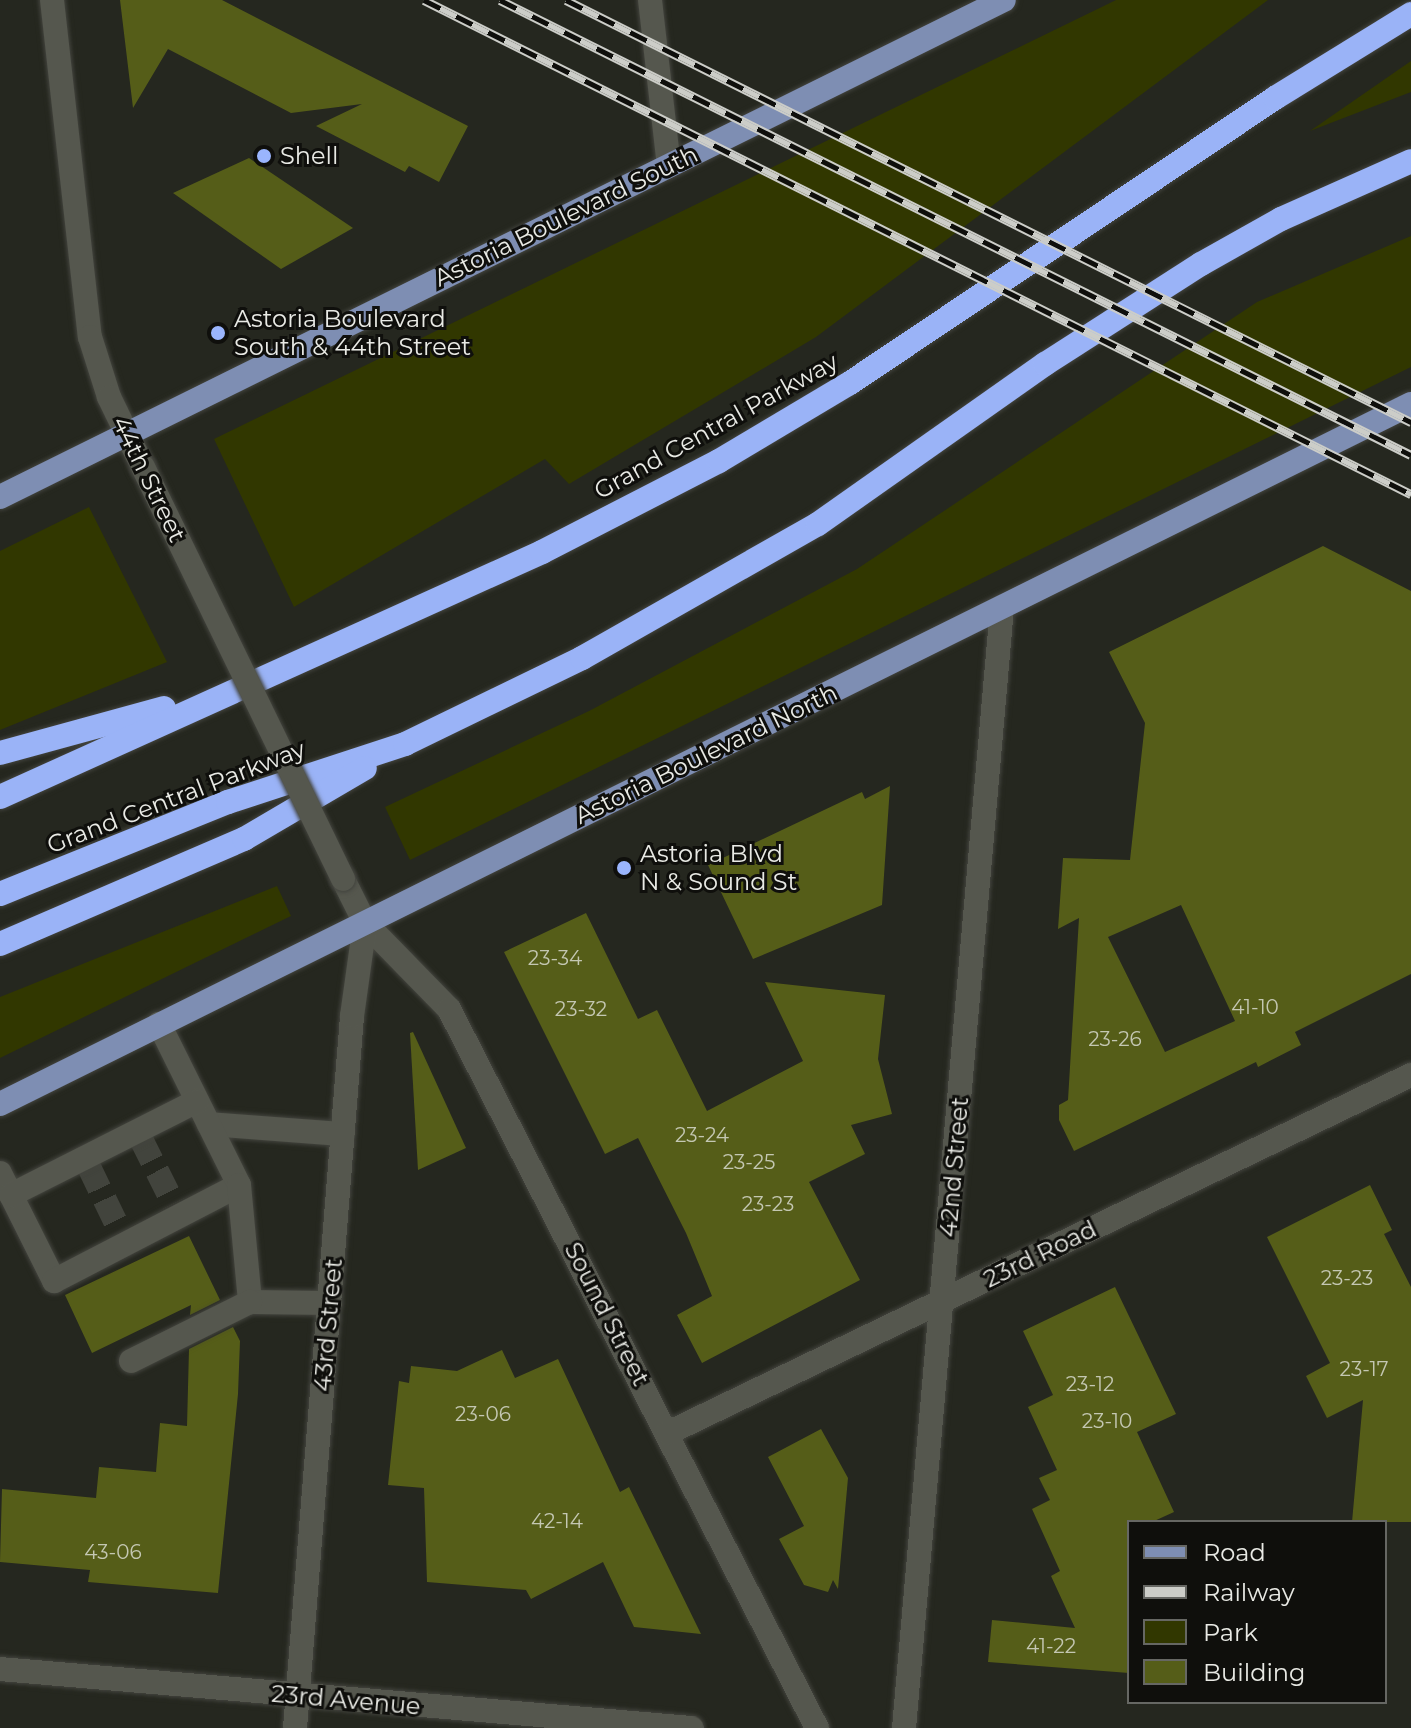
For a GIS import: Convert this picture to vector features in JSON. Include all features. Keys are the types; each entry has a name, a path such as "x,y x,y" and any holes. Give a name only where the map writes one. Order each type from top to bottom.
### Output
{"highway":[{"name":"Grand Central Parkway","path":"0,797 228,690 542,552 719,461 883,362 1275,98 1411,14"},
{"name":"Grand Central Parkway","path":"0,894 228,802 405,744 695,598 850,504 1045,364 1201,264 1281,219 1411,161"},
{"path":"0,753 228,690"},
{"path":"0,944 244,839 405,744"}],"main road":[{"name":"Astoria Boulevard South","path":"0,497 1004,0"},
{"name":"Astoria Boulevard North","path":"0,1104 1411,404"}],"street":[{"name":"44th Street","path":"52,0 90,337 127,433 365,923"},
{"path":"650,0 669,166"},
{"name":"42nd Street","path":"904,1728 1002,607"},
{"name":"43rd Street","path":"295,1728 343,1134 365,923"},
{"name":"Sound Street","path":"365,923 449,1009 817,1728"},
{"path":"159,1024 239,1185 250,1302"},
{"name":"23rd Road","path":"668,1433 1411,1075"},
{"path":"197,1101 86,1162 6,1184 54,1281 124,1237 176,1210 239,1185"},
{"path":"209,1124 343,1134"},
{"path":"131,1361 250,1302 330,1303"},
{"name":"23rd Avenue","path":"0,1669 691,1728"}],"green space":[{"path":"1116,0 1268,0 816,337 569,484 545,459 294,607 214,439"},
{"path":"1411,61 1411,92 1310,131"},
{"path":"1411,236 1411,367 410,860 385,807 589,711 857,569 1257,302"},
{"path":"89,507 167,662 0,730 0,551"},
{"path":"277,886 291,916 0,1058 0,997"}],"building":[{"path":"120,0 222,0 468,126 439,182 409,166 405,172 316,126 362,104 291,113 168,49 133,108"},
{"path":"249,158 353,228 281,269 173,193"},
{"path":"1323,546 1411,591 1411,974 1295,1032 1301,1045 1258,1067 1256,1062 1074,1151 1059,1120 1059,1105 1068,1100 1079,918 1058,929 1063,858 1130,860 1145,723 1109,652","holes":["1181,905 1235,1021 1165,1052 1108,937"]},
{"path":"890,786 882,905 753,959 708,865 862,792 865,799"},
{"path":"586,913 638,1019 657,1010 707,1111 803,1061 765,982 885,995 878,1059 892,1114 851,1125 865,1154 809,1182 860,1280 702,1363 677,1315 712,1296 686,1233 638,1138 605,1154 504,952"},
{"path":"413,1032 466,1148 418,1170 410,1033"},
{"path":"1370,1185 1392,1230 1384,1234 1411,1287 1411,1522 1352,1520 1363,1400 1327,1418 1306,1376 1330,1363 1267,1237"},
{"path":"189,1236 220,1300 190,1315 191,1305 92,1353 65,1295"},
{"path":"1115,1287 1176,1414 1137,1432 1174,1512 1156,1520 1127,1520 1127,1673 988,1662 992,1620 1075,1628 1051,1576 1060,1571 1032,1509 1050,1500 1039,1478 1057,1470 1028,1407 1053,1395 1023,1331"},
{"path":"233,1327 240,1341 238,1394 218,1593 88,1582 90,1570 0,1562 2,1489 96,1498 99,1467 156,1472 160,1423 187,1426 189,1349"},
{"path":"502,1350 515,1378 558,1359 620,1492 629,1487 701,1634 634,1627 603,1562 531,1599 526,1590 427,1582 424,1488 388,1485 399,1381 409,1383 411,1366 457,1371"},
{"path":"821,1429 848,1478 838,1589 833,1580 828,1592 804,1585 779,1539 804,1526 768,1457"}],"tunnel":[{"path":"141,1139 173,1203"},
{"path":"89,1167 120,1231"}],"railway":[{"path":"424,0 1411,494"},
{"path":"500,0 1411,455"},
{"path":"566,0 1411,422"}],"place":[{"name":"Shell","path":"264,156"},
{"name":"Astoria Boulevard South & 44th Street","path":"218,333"},
{"name":"Astoria Blvd N & Sound St","path":"624,868"}]}
